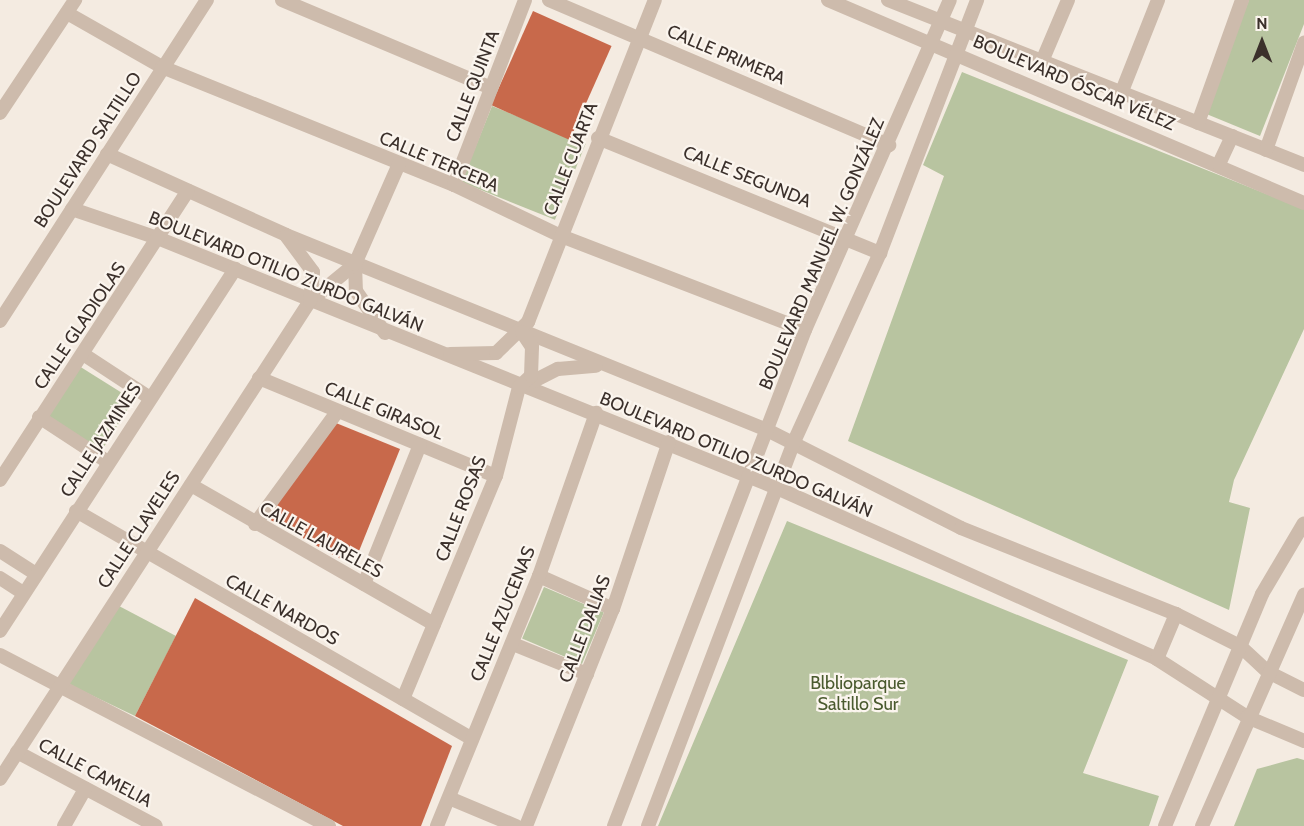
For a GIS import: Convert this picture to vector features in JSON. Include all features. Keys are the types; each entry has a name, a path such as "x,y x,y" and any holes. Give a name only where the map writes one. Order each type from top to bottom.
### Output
{"street":[{"path":"0,113 75,0"},
{"name":"BOULEVARD SALTILLO","path":"0,321 207,0"},
{"path":"282,0 491,88"},
{"name":"CALLE QUINTA","path":"454,185 525,0"},
{"name":"CALLE PRIMERA","path":"549,0 889,145"},
{"name":"CALLE CUARTA","path":"522,332 655,0"},
{"name":"BOULEVARD ÓSCAR VÉLEZ","path":"828,0 1219,164 1304,203"},
{"name":"BOULEVARD ÓSCAR VÉLEZ","path":"888,0 1043,59 1304,165"},
{"name":"BOULEVARD MANUEL W. GONZÁLEZ","path":"614,826 805,330 889,145 950,0"},
{"path":"648,826 792,446 880,253 977,0"},
{"path":"1043,59 1068,0"},
{"path":"1122,92 1158,0"},
{"path":"1198,123 1242,0"},
{"name":"CALLE TERCERA","path":"67,13 162,67 454,185 561,236 805,330"},
{"path":"1266,150 1304,42"},
{"path":"1219,164 1232,136"},
{"name":"CALLE SEGUNDA","path":"598,138 847,236 880,253"},
{"name":"BOULEVARD OTILIO ZURDO GALVÁN","path":"107,154 355,264 601,366 766,430 792,446 961,528 1176,614 1240,646 1268,672 1304,690"},
{"path":"387,334 356,291 355,264 399,164"},
{"name":"CALLE GLADIOLAS","path":"0,480 39,417 160,239 188,191"},
{"name":"BOULEVARD OTILIO ZURDO GALVÁN","path":"72,209 160,239 387,334 519,387 596,413 669,442 748,479 777,488 1157,659 1216,694 1247,717 1304,741"},
{"path":"286,235 313,272 310,301"},
{"path":"310,301 355,264"},
{"name":"CALLE JAZMINES","path":"0,631 235,270"},
{"name":"CALLE CLAVELES","path":"0,779 56,686 146,555 310,301"},
{"path":"436,353 496,353 522,332"},
{"name":"CALLE ROSAS","path":"404,699 496,476 519,387 531,376 532,347 522,332"},
{"path":"84,354 150,398"},
{"path":"519,387 558,369 601,366"},
{"name":"CALLE GIRASOL","path":"259,378 496,476"},
{"path":"255,524 337,412"},
{"name":"CALLE AZUCENAS","path":"437,826 513,644 596,413"},
{"path":"39,417 108,462"},
{"name":"CALLE DALIAS","path":"526,826 613,609 669,442"},
{"path":"364,584 420,445"},
{"name":"CALLE LAURELES","path":"191,485 255,524 434,624"},
{"name":"CALLE NARDOS","path":"76,511 146,555 472,739"},
{"path":"1165,826 1216,694 1262,594 1304,523"},
{"path":"0,551 36,574"},
{"path":"539,576 613,609"},
{"path":"0,578 23,593"},
{"path":"1202,826 1247,717 1304,595"},
{"path":"1157,659 1176,614"},
{"path":"513,644 587,674"},
{"path":"0,655 329,826"},
{"name":"CALLE CAMELIA","path":"17,752 156,826"},
{"path":"64,826 85,789"},
{"path":"449,798 516,826"}],"green space":[{"path":"1249,0 1304,0 1304,24 1260,136 1204,113"},
{"path":"962,72 1304,209 1304,329 1234,480 1229,502 1250,508 1229,610 848,441 944,176 923,165"},
{"path":"492,106 586,144 555,220 461,182"},
{"path":"79,366 133,400 101,451 47,417"},
{"name":"Blblioparque Saltillo Sur","path":"787,521 1128,660 1083,773 1159,796 1149,826 658,826"},
{"path":"544,587 604,612 582,664 522,639"},
{"path":"119,606 176,636 135,716 68,684"},
{"path":"1297,758 1304,760 1304,826 1234,826 1257,769"}],"building":[{"path":"533,11 612,46 570,140 491,105"},
{"path":"336,423 400,449 353,566 267,518"},
{"path":"195,598 452,746 421,826 343,826 135,716"}]}
